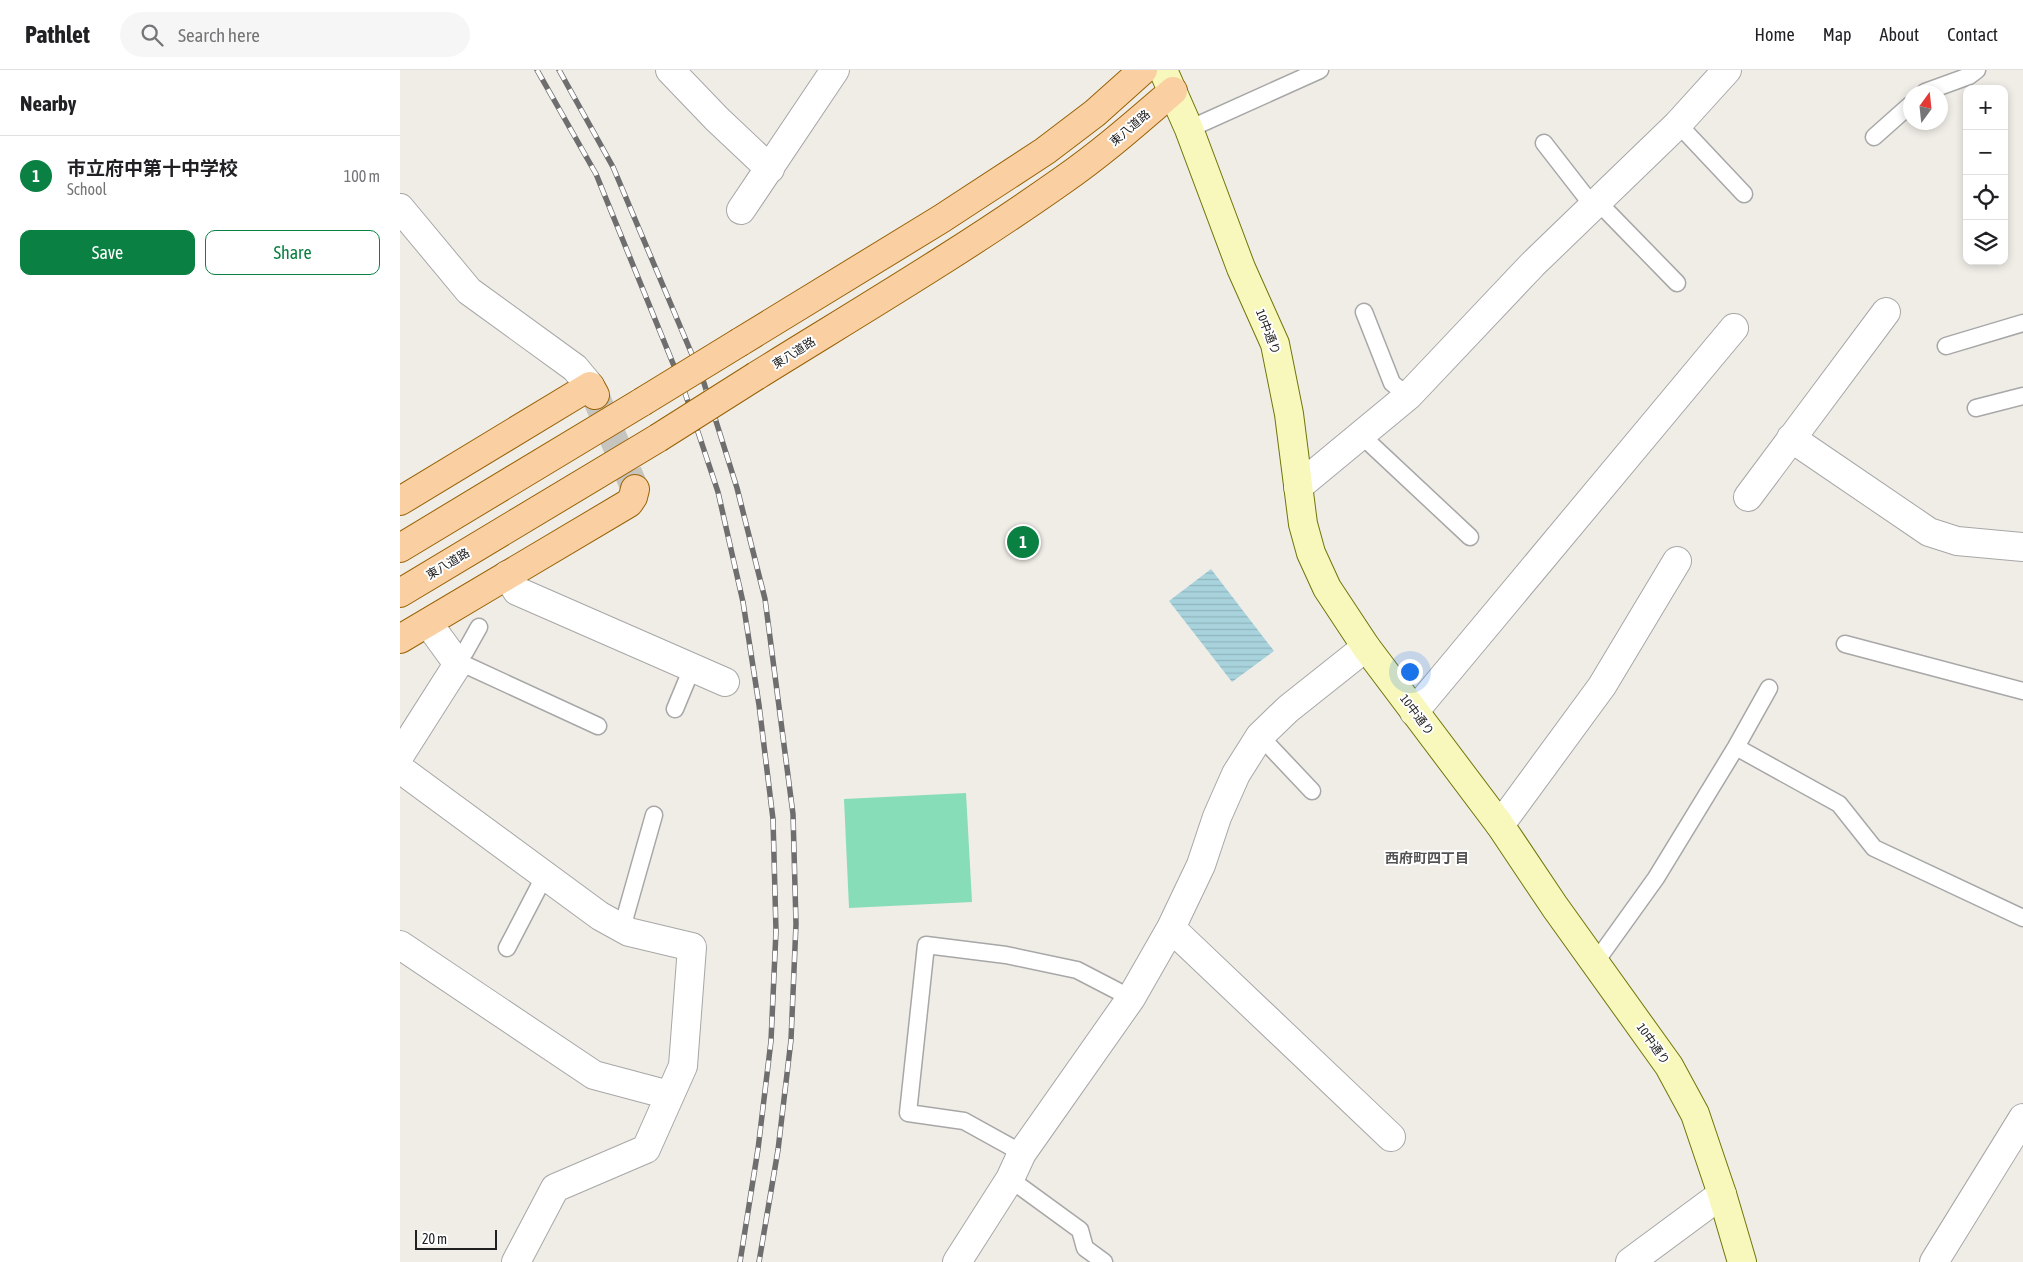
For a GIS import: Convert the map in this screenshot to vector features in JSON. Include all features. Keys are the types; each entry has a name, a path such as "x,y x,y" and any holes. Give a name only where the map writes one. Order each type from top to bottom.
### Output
{"main road":[{"path":"400,548 941,219 1045,150 1094,113 1142,70"},
{"name":"東八道路","path":"400,593 658,438 958,250 1064,180 1120,137 1168,81"},
{"path":"400,501 593,390"},
{"path":"400,639 629,503 635,489"}],"street":[{"path":"670,70 717,119 770,169"},
{"path":"741,210 835,70"},
{"path":"1298,487 1408,396 1533,264 1678,124 1727,70"},
{"name":"10中通り","path":"1168,81 1189,129 1241,268 1275,344 1289,414 1303,524 1311,553 1327,588 1366,647 1500,825 1555,907 1674,1074 1695,1114 1722,1194 1742,1262"},
{"path":"400,208 469,291 575,368 593,390"},
{"path":"1748,497 1886,312"},
{"path":"1414,712 1734,328"},
{"path":"1791,438 1929,532 1957,540 2023,548"},
{"path":"1500,825 1602,686 1677,561"},
{"path":"507,575 517,590 725,682"},
{"path":"400,755 456,667 455,660 428,623"},
{"path":"956,1262 1010,1179 1022,1153 1131,998 1171,928 1201,865 1217,817 1236,774 1260,736 1288,709 1366,647"},
{"path":"400,769 600,916 622,928 692,947 683,1066 646,1149 555,1188 516,1262"},
{"path":"1171,928 1392,1137"},
{"path":"400,944 594,1075 669,1095"},
{"path":"1934,1262 2023,1118"},
{"path":"1630,1262 1722,1194"}],"lane":[{"path":"1189,129 1320,70"},
{"path":"1944,85 1969,76 1977,70"},
{"path":"1874,137 1903,111"},
{"path":"1678,124 1744,194"},
{"path":"1544,143 1595,204 1677,283"},
{"path":"1364,312 1392,382 1408,396"},
{"path":"1946,346 2023,323"},
{"path":"1976,408 2023,396"},
{"path":"1362,435 1470,537"},
{"path":"480,627 465,652 455,660 598,726"},
{"path":"1845,644 2023,692"},
{"path":"675,708 692,668"},
{"path":"1595,963 1656,878 1736,747 1769,688"},
{"path":"1260,736 1312,790"},
{"path":"1736,747 1839,804 1874,848 2023,918"},
{"path":"622,928 654,816"},
{"path":"507,948 545,876"},
{"path":"1022,1153 964,1121 908,1113 926,945 1006,955 1076,970 1131,998"},
{"path":"1010,1179 1080,1230 1085,1248 1104,1262"}],"green space":[{"path":"966,793 972,902 849,908 844,799"}],"water":[{"path":"1211,569 1274,651 1232,682 1169,601"}],"tunnel":[{"path":"595,395 635,489"}],"railway":[{"path":"537,70 596,174 685,393 718,492 743,602 759,705 773,819 776,931 771,1041 758,1149 740,1262"},
{"path":"559,70 613,167 704,383 737,488 765,599 793,814 796,924 791,1040 778,1150 759,1262"}],"place":[{"name":"市立府中第十中学校","path":"1023,542"}],"district":[{"name":"西府町四丁目","path":"1427,858"}]}
